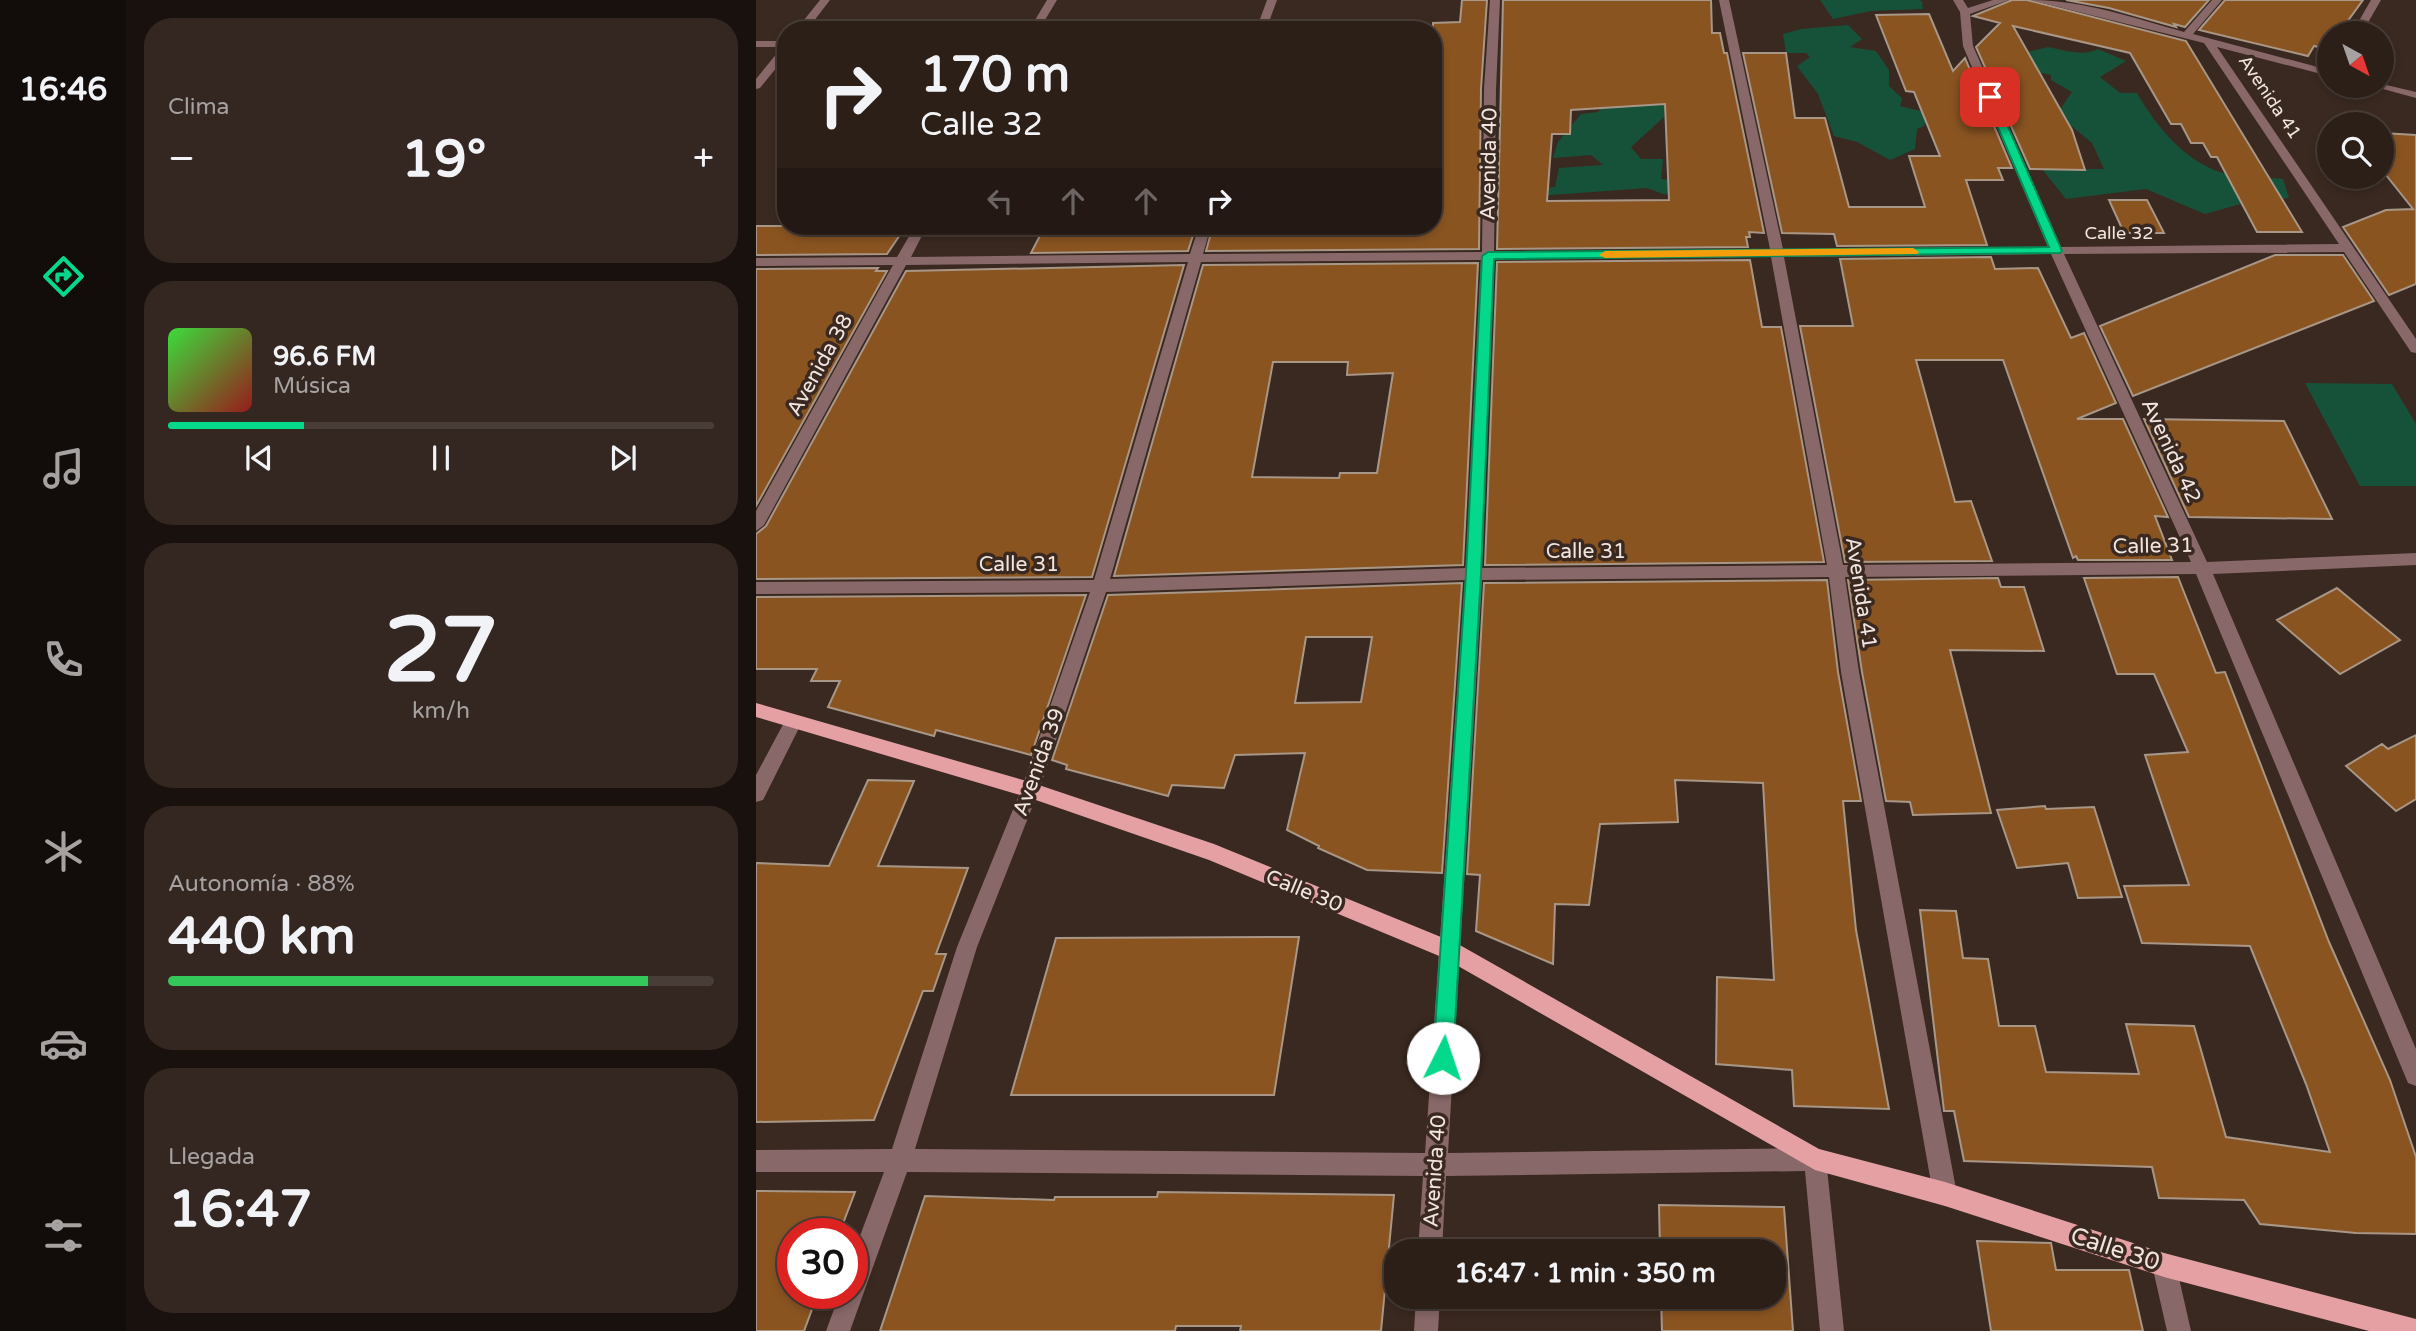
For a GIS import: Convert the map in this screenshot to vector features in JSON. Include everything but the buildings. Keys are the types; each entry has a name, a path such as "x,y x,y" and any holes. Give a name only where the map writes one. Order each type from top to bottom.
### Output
{"main road":[{"name":"Calle 30","path":"756,710 1030,790 1214,853 1451,951 1815,1159 1945,1194 2164,1265 2416,1331"}],"street":[{"path":"808,21 825,0"},
{"path":"1039,21 1052,0"},
{"path":"1264,21 1272,0"},
{"name":"Avenida 40","path":"1431,1239 1474,574 1488,256 1494,0"},
{"name":"Avenida 41","path":"1724,0 1777,253 1836,571 1850,672 1945,1194"},
{"path":"1962,6 2004,0"},
{"path":"2035,0 2083,8 2317,70"},
{"path":"2187,36 2217,0"},
{"path":"2364,21 2375,0"},
{"name":"Avenida 42","path":"1962,6 1968,46 2056,251 2202,568 2416,1075"},
{"name":"Avenida 41","path":"2208,41 2416,349"},
{"path":"756,44 777,45"},
{"path":"756,86 777,58"},
{"path":"2394,90 2416,95"},
{"name":"Avenida 38","path":"756,525 916,235"},
{"name":"Avenida 39","path":"868,1248 900,1160 967,947 1030,790 1100,586 1202,235"},
{"name":"Calle 32","path":"756,262 2349,248"},
{"name":"Calle 31","path":"756,588 1100,586 1474,574 2202,568 2416,559"},
{"path":"756,794 793,722"},
{"path":"1815,1159 1832,1331"},
{"name":"Calle 30","path":"756,1161 1435,1165 1815,1159"},
{"path":"2164,1265 2179,1331"},
{"name":"Avenida 39","path":"838,1331 846,1309"},
{"path":"1426,1331 1427,1309"}],"green space":[{"path":"1820,0 1918,0 1922,1 1923,9 1871,11 1833,19"},
{"path":"1848,25 1862,39 1850,47 1876,51 1889,70 1889,86 1902,98 1900,106 1929,113 1924,126 1917,129 1915,149 1890,160 1857,142 1834,136 1818,94 1797,66 1810,57 1806,53 1786,53 1783,34 1801,29"},
{"path":"2048,47 2080,53 2098,49 2126,61 2100,77 2120,93 2137,93 2153,118 2184,151 2209,168 2223,173 2283,179 2289,198 2244,203 2205,214 2146,189 2066,199 2042,169 2104,169 2092,143 2057,114 2072,92 2051,80 2051,75 2020,68 2020,54"},
{"path":"1670,83 1664,117 1631,147 1641,159 1663,159 1661,179 1689,182 1692,196 1663,194 1647,188 1538,196 1539,188 1555,187 1559,168 1603,165 1591,155 1553,158 1558,142 1581,114 1598,112 1603,105"},
{"path":"2305,383 2392,384 2416,424 2416,486 2360,486"}],"slow traffic":[{"path":"1605,255 1913,252"}],"route":[{"path":"1443,1058 1474,574 1488,256 2056,251 1990,97"}]}
